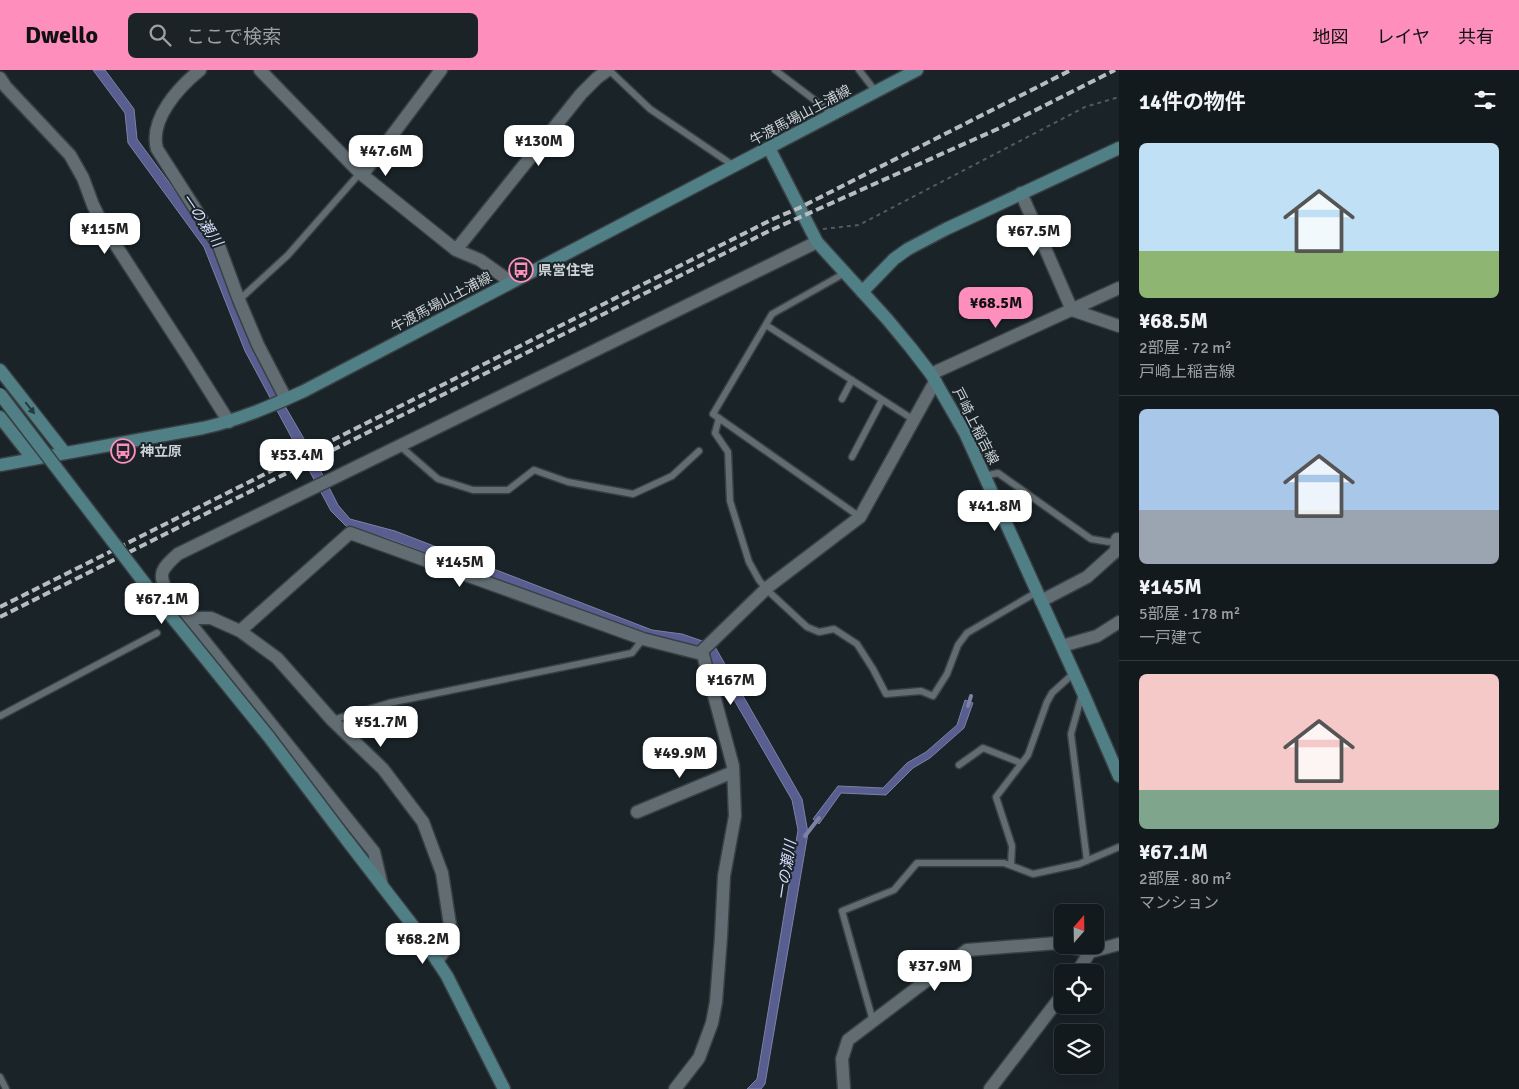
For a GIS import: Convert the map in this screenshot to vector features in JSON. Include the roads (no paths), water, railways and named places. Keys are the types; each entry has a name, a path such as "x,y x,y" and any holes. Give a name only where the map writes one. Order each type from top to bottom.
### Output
{"main road":[{"name":"牛渡馬場山土浦線","path":"0,465 203,428 260,411 322,382 917,70"},
{"name":"戸崎上稲吉線","path":"769,148 814,236 887,319 934,378 965,434 1119,776"},
{"path":"862,292 894,259 908,249 1021,193 1119,148"},
{"path":"0,370 65,453"},
{"path":"0,394 146,585 269,737 420,936 448,976 504,1089"},
{"path":"0,417 33,459"}],"street":[{"path":"200,70 186,82 162,112 155,141 157,149 219,246 258,345 286,399"},
{"path":"260,70 360,173 456,250 480,260 511,282"},
{"path":"360,173 366,170 441,70"},
{"path":"456,250 581,94 609,70"},
{"path":"0,78 6,88 70,155 83,178 104,227 187,354 228,422"},
{"path":"1021,193 1072,310 1119,326"},
{"path":"382,887 374,852 169,597 162,580 165,566 178,554 400,446 814,236"},
{"path":"675,1089 699,1058 712,1023 716,1002 724,876 735,816 733,766 702,651 766,589 860,517 932,387 934,378 1119,288"},
{"path":"240,632 350,534 643,640 702,654"},
{"path":"1039,597 1087,577 1116,551 1118,539"},
{"path":"186,618 211,618 240,632 277,658 332,720 383,770 423,822 442,873 451,930 449,945 437,961"},
{"path":"1062,646 1097,636 1119,622"},
{"path":"637,812 733,772"},
{"path":"844,1089 842,1059 848,1040 967,950 1054,943"},
{"path":"1104,948 1119,944"},
{"path":"990,1089 1054,1005"}],"lane":[{"path":"609,70 650,109 734,166"},
{"path":"775,70 833,114"},
{"path":"859,70 876,92"},
{"path":"239,300 288,255 360,173"},
{"path":"845,273 772,314 713,414 860,517"},
{"path":"766,325 914,420"},
{"path":"842,399 852,380"},
{"path":"852,457 882,400"},
{"path":"719,418 714,433 728,452 730,501 749,562 758,580 806,627 819,632 834,629 857,644 886,694 921,690 934,696 947,674 958,645 967,633 1039,597"},
{"path":"400,446 438,479 473,490 508,490 534,470 568,482 633,494 672,476 699,451"},
{"path":"984,476 998,473 1091,538 1109,542 1118,539"},
{"path":"0,716 157,633"},
{"path":"332,720 389,703 632,652 643,640"},
{"path":"1011,865 1012,846 996,797 1028,755 1052,693 1074,673"},
{"path":"1083,693 1071,734 1088,861"},
{"path":"959,765 983,748 1021,763"},
{"path":"873,1021 842,911 894,890 916,863 1004,863 1033,874 1079,864 1119,847"},
{"path":"0,1077 6,1089"}],"water":[{"path":"93,70 105,70 134,109 137,139 213,242 278,394 307,444 338,505 350,519 395,531 652,630 682,634 714,645 802,799 808,833 765,1084 761,1089 747,1089 757,1079 798,830 792,800 707,653 651,639 392,540 347,527 331,511 245,351 204,247 128,143 125,113"},
{"path":"965,700 973,703 964,728 930,758 913,768 886,795 841,793 819,824 813,819 838,786 883,788 907,763 926,752 957,725"}],"waterway":[{"path":"968,706 971,696"},
{"path":"805,836 819,818"}],"railway":[{"path":"0,607 1071,70"},
{"path":"0,617 769,231 1002,127 1115,70"}],"place":[{"name":"県営住宅","path":"521,270"},
{"name":"神立原","path":"123,451"}],"water label":[{"name":"一の瀬川","path":"202,220"},
{"name":"一の瀬川","path":"786,870"}]}
